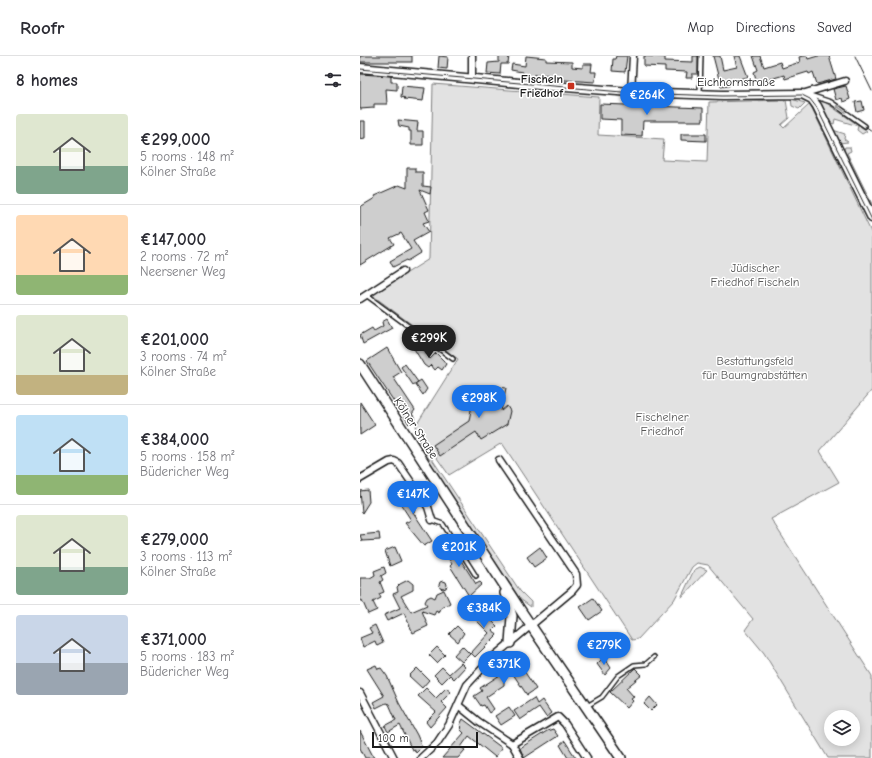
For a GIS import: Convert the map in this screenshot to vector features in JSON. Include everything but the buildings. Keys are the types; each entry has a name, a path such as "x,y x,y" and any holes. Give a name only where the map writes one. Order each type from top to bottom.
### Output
{"main road":[{"name":"Kölner Straße","path":"360,364 531,626 621,758"},
{"path":"502,582 512,616 510,643"}],"street":[{"path":"472,56 472,78"},
{"path":"631,92 633,56"},
{"name":"Eichhornstraße","path":"360,68 631,92 700,95 802,94 845,81"},
{"path":"802,94 812,99 817,106 872,218"},
{"path":"360,299 402,272"},
{"path":"421,758 437,743 448,725 468,685 492,658 572,591 577,585 578,579 500,460"},
{"path":"360,479 389,462 394,461 398,463 428,508 432,520"},
{"path":"360,693 394,758"},
{"path":"458,705 479,722 512,744 520,758"},
{"path":"512,744 558,717 565,724 586,758"}],"lane":[{"path":"700,95 701,56"},
{"path":"802,94 824,98 865,126"},
{"path":"366,295 453,359"},
{"path":"432,520 443,524 476,576"},
{"path":"585,707 602,697 618,676 634,665 646,664 654,657"}],"green space":[{"name":"Fischelner Friedhof","path":"433,84 599,97 598,135 664,139 662,160 707,162 709,102 786,100 789,118 781,125 784,128 810,104 872,234 872,390 820,451 839,482 771,519 872,676 872,758 828,758 764,653 745,630 753,619 708,565 697,563 692,567 674,600 638,639 632,640 502,443 449,475 415,427 458,359 372,295 429,259"},
{"path":"817,98 867,131 862,134 857,130 858,126 835,119 834,124 829,122"},
{"path":"791,99 805,103 799,109 792,106"},
{"path":"833,130 845,134 844,139 848,142 839,143"},
{"path":"845,147 850,147 851,151 847,153 872,204 872,211 843,152"},
{"path":"410,434 418,438 520,591 531,602 531,607 520,599"},
{"path":"700,567 707,570 681,598 694,570"}],"tram line":[{"path":"855,56 872,91"},
{"path":"360,69 633,93 722,96 802,95 810,99 817,108 872,220"},
{"path":"865,126 872,131"}],"place":[{"name":"Fischeln Friedhof","path":"571,86"}],"park label":[{"name":"Jüdischer Friedhof Fischeln","path":"755,275"},
{"name":"Bestattungsfeld für Baumgrabstätten","path":"755,368"}]}
